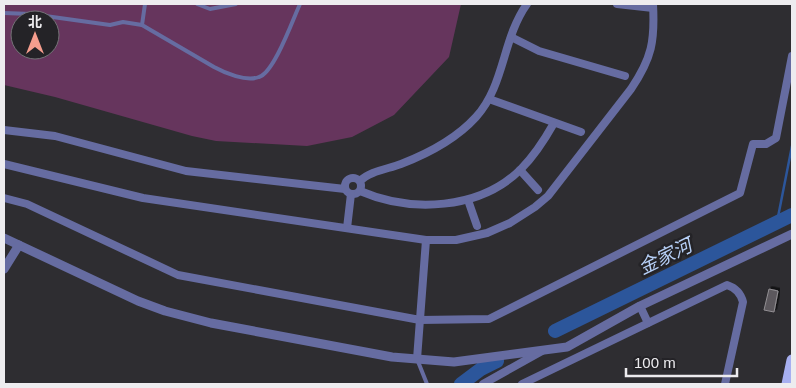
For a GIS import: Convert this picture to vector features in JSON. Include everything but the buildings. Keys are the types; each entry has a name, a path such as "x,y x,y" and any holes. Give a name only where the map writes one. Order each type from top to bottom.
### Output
{"main road":[{"path":"787,384 792,360"}],"street":[{"path":"360,181 366,176 427,152 459,132 475,118 496,87 514,27 527,4"},
{"path":"4,164 143,198 426,240 456,240 487,233 510,223 548,196 632,89 643,71 654,35 653,6 617,4"},
{"path":"511,37 539,51 625,76"},
{"path":"4,198 27,204 178,275 420,320 489,319 740,193 752,144 766,144 776,138 792,56"},
{"path":"489,99 581,132"},
{"path":"4,130 55,136 186,171 360,191 374,197 438,205 468,200 494,188 520,170 554,123"},
{"path":"520,170 538,190"},
{"path":"347,228 348,191 346,182 351,178 360,181"},
{"path":"360,181 360,191"},
{"path":"468,200 478,226"},
{"path":"4,238 138,301 165,311 211,323 392,357 454,362 567,347 640,306 792,234"},
{"path":"417,359 426,240"},
{"path":"4,270 19,245"},
{"path":"522,384 722,287 733,287 741,296 743,302 725,384"},
{"path":"640,306 648,323"},
{"path":"567,347 573,359"},
{"path":"483,384 544,350"}],"lane":[{"path":"142,25 145,4"},
{"path":"197,4 210,9 236,4"},
{"path":"4,13 31,14 110,25 123,22 142,25 158,36 226,73 257,78 265,74 275,59 300,4"},
{"path":"417,359 427,384"}],"shaded area":[{"path":"4,4 461,4 449,57 394,115 352,137 307,146 216,141 192,136 55,97 4,85"}],"waterway":[{"path":"777,222 792,146"},
{"name":"金家河","path":"555,331 792,215"},
{"name":"金家河","path":"461,384 481,369 497,361"}]}
